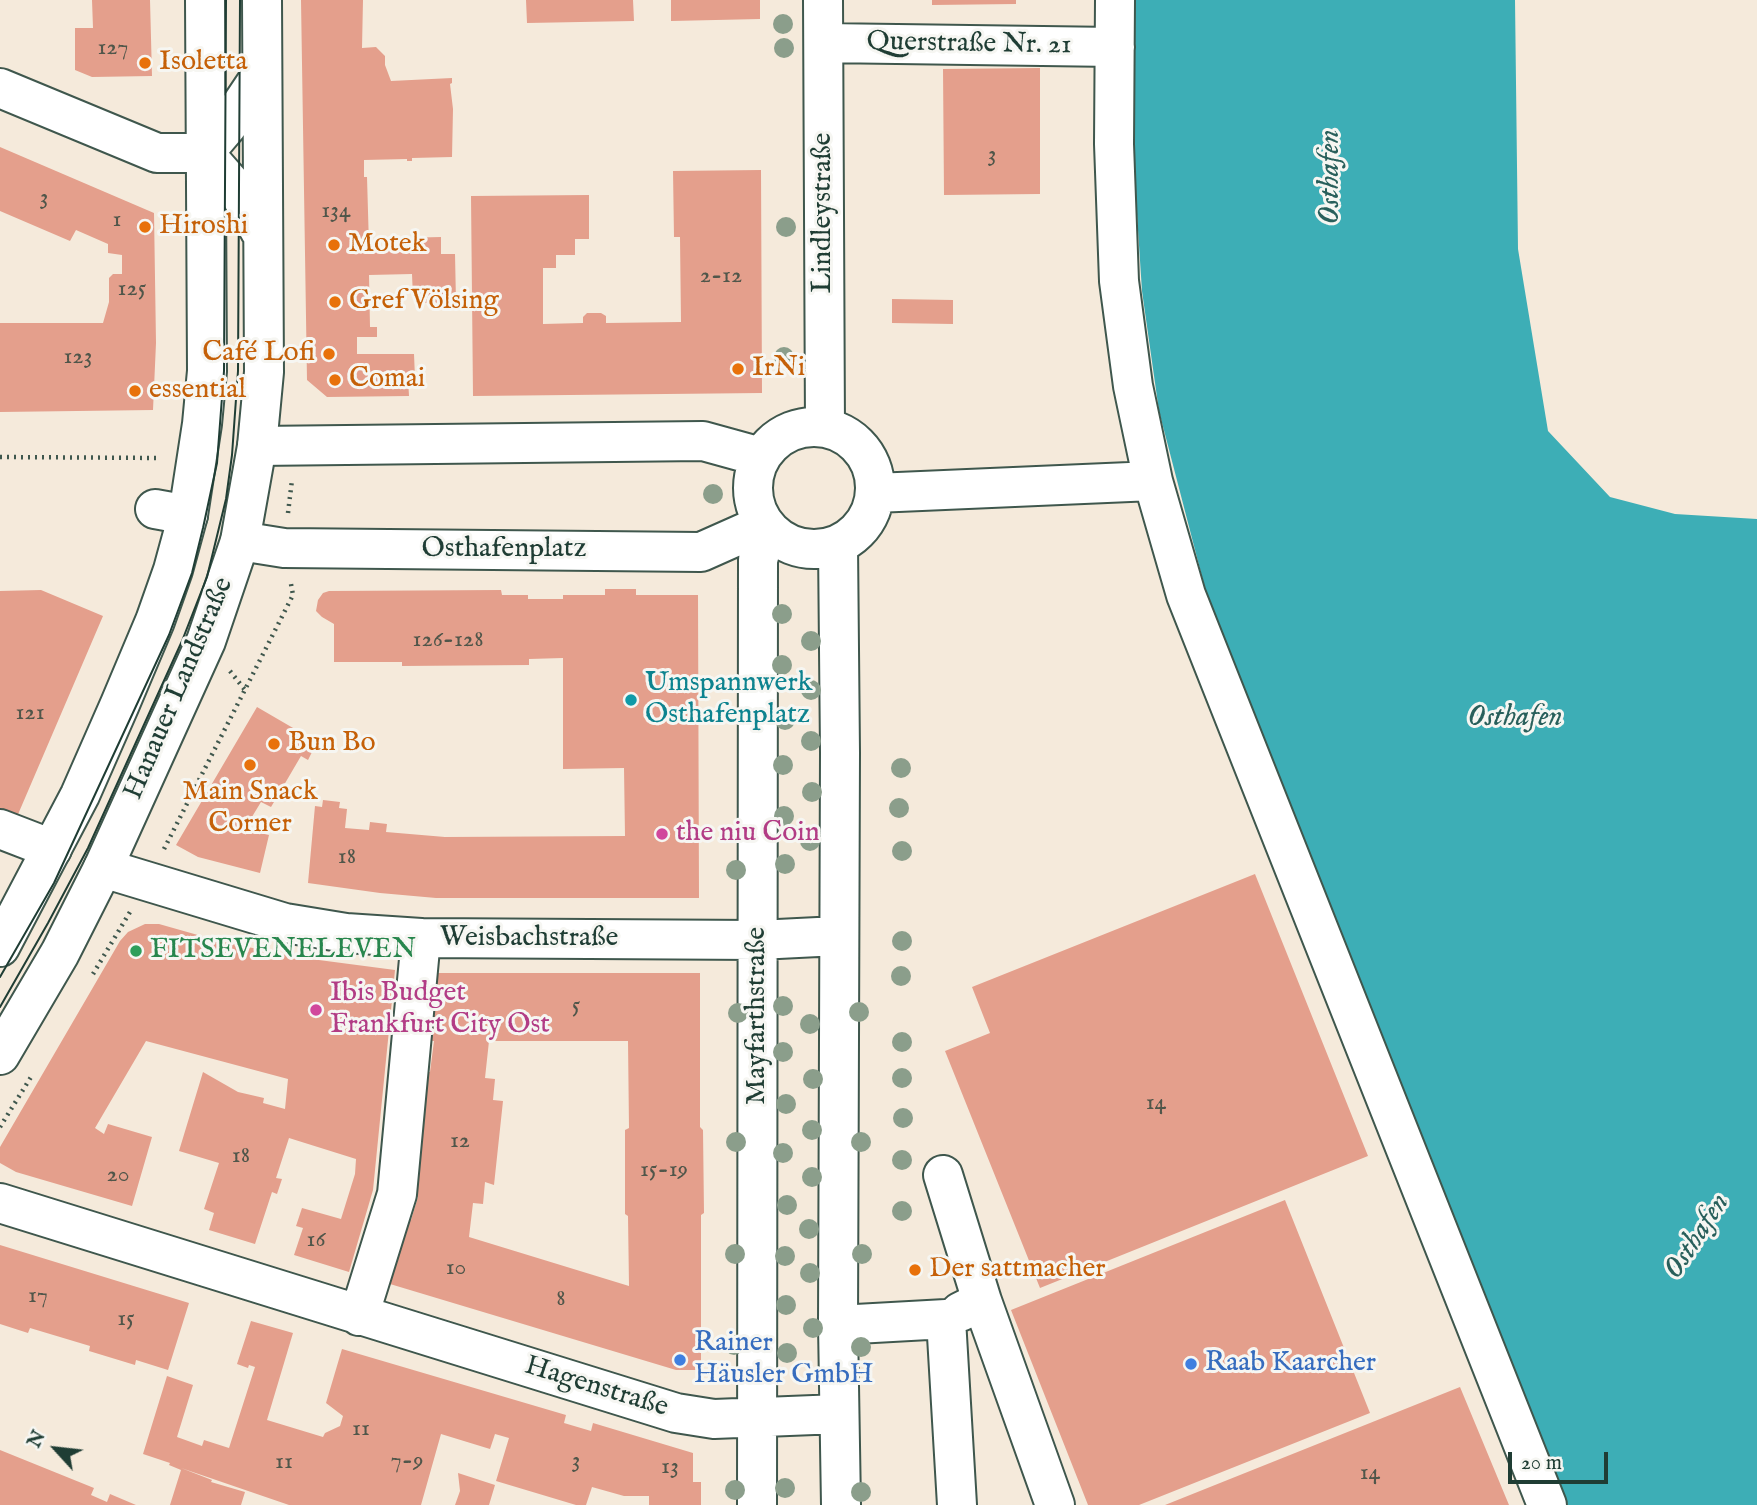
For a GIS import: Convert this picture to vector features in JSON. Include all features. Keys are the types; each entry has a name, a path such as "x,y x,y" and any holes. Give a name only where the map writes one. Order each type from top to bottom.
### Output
{"street":[{"name":"Hanauer Landstraße","path":"0,947 80,795 155,621 173,570 172,512 181,467 207,371 205,0"},
{"name":"Hanauer Landstraße","path":"0,1055 60,953 103,868 206,641 240,541 257,446 264,372 261,233 262,0"},
{"name":"Lindleystraße","path":"823,0 825,427"},
{"path":"1115,0 1114,144 1119,281 1133,386 1153,481 1186,596 1547,1505"},
{"name":"Querstraße Nr. 21","path":"824,43 1115,47"},
{"path":"204,153 227,126 262,74"},
{"path":"0,88 157,153 204,153 240,194 261,233"},
{"path":"825,427 849,438 864,453 874,472 876,493 869,516 856,534 838,545 824,549 803,549 783,542 765,526 753,499 754,477 761,457 778,439 797,429 825,427"},
{"path":"181,467 257,446 703,441 761,457"},
{"path":"876,493 1153,481"},
{"name":"Osthafenplatz","path":"172,512 203,528 240,541 284,548 701,552 765,526"},
{"name":"Mayfarthstraße","path":"757,1505 758,560 765,526"},
{"path":"838,545 838,1325 841,1505"},
{"path":"0,829 52,849"},
{"name":"Weisbachstraße","path":"103,868 285,923 346,933 421,938 758,940 838,936"},
{"path":"359,1316 397,1194 421,938"},
{"path":"943,1175 982,1301 1055,1505"},
{"name":"Hagenstraße","path":"0,1203 676,1413 714,1419 839,1414"},
{"path":"838,1325 946,1319 982,1301"},
{"path":"946,1319 957,1505"}],"path":[{"path":"0,457 181,467"}],"water":[{"name":"Osthafen","path":"1133,0 1515,0 1518,249 1548,431 1610,497 1675,514 1757,519 1757,1505 1568,1505 1207,596 1159,411 1142,291 1135,184"}],"building":[{"path":"92,0 150,0 152,76 92,77 75,70 75,28 93,28"},
{"path":"301,0 363,0 362,48 376,47 385,56 385,65 391,81 452,78 452,157 412,158 412,161 364,160 369,246 401,248 401,238 441,237 441,254 455,254 456,302 425,303 424,297 413,298 412,274 369,275 370,327 377,327 377,337 357,337 357,354 414,354 415,378 408,378 409,396 327,397 307,380"},
{"path":"526,0 633,0 634,21 527,23"},
{"path":"671,0 760,0 760,19 671,21"},
{"path":"932,0 1016,0 1016,4 932,5"},
{"path":"1040,68 1040,194 944,195 943,69"},
{"path":"0,147 154,213 156,343 153,410 0,412 0,323 103,323 109,302 109,278 113,274 122,274 122,255 108,253 108,244 76,230 70,241 0,211"},
{"path":"761,170 762,393 473,396 471,196 589,195 589,239 575,239 575,255 556,255 556,268 543,268 543,324 583,323 583,317 587,313 601,313 606,316 606,323 681,322 680,237 674,237 673,171"},
{"path":"892,299 953,300 953,324 892,323"},
{"path":"605,589 636,589 636,595 698,595 699,898 436,898 308,883 315,806 322,807 323,800 340,802 339,808 347,809 345,828 369,830 370,822 387,824 386,832 445,837 625,836 624,768 563,769 563,658 529,659 529,665 402,666 402,662 334,662 334,624 316,611 318,600 323,593 501,590 502,595 528,595 528,599 563,599 563,595 605,595"},
{"path":"41,590 103,616 16,819 0,813 0,591"},
{"path":"257,707 312,739 308,745 314,748 308,760 301,756 284,785 290,788 284,800 277,797 271,807 261,802 247,825 251,831 269,835 260,873 198,857 176,845"},
{"path":"1255,874 1368,1156 1040,1288 945,1051 990,1033 972,987"},
{"path":"145,924 159,924 219,941 296,957 395,970 373,1190 349,1272 294,1255 303,1228 296,1226 302,1208 341,1219 355,1174 356,1159 289,1138 276,1178 282,1179 277,1194 272,1192 255,1244 209,1230 214,1213 204,1209 219,1163 179,1151 203,1072 238,1092 264,1098 263,1103 285,1109 288,1079 146,1041 95,1128 104,1134 108,1124 152,1137 132,1206 16,1172 0,1163 0,1147 120,941 128,932"},
{"path":"438,973 700,973 700,1127 703,1130 704,1213 701,1215 701,1370 676,1370 390,1284 418,1197 415,1197 428,1072 434,1041 431,1041","holes":["489,1041 628,1041 629,1128 625,1130 625,1214 628,1216 629,1286 469,1237 473,1203 483,1204 485,1182 494,1185 503,1101 493,1100 495,1079 485,1078"]},
{"name":"Raab Kaarcher","path":"1285,1200 1370,1413 1139,1505 1088,1505 1011,1310"},
{"path":"0,1245 189,1303 168,1370 136,1360 135,1365 89,1351 90,1346 30,1328 28,1333 0,1324"},
{"path":"251,1321 293,1333 267,1420 323,1437 325,1433 340,1426 343,1416 326,1403 342,1349 566,1415 564,1423 591,1431 593,1423 693,1453 693,1482 701,1482 701,1505 649,1505 649,1496 624,1496 592,1487 586,1505 576,1505 496,1481 509,1438 495,1434 490,1449 441,1434 421,1505 289,1505 181,1468 212,1480 211,1482 245,1492 241,1505 170,1505 181,1470 169,1465 170,1463 143,1454 167,1376 193,1385 177,1437 202,1446 204,1440 229,1448 255,1367 249,1365 248,1368 237,1364"},
{"path":"1460,1387 1509,1505 1165,1505"},
{"path":"0,1450 94,1488 91,1495 107,1502 110,1494 136,1505 0,1505"},
{"path":"458,1473 495,1485 489,1505 455,1505 460,1491"}],"tram line":[{"path":"0,977 54,883 169,635 192,573 203,528 217,463 224,371 226,0"},
{"path":"0,1007 88,848 182,641 207,577 226,499 238,371 240,0"}],"place":[{"name":"Isoletta","path":"145,63"},
{"name":"Hiroshi","path":"145,227"},
{"name":"Motek","path":"334,245"},
{"name":"Gref Völsing","path":"335,302"},
{"name":"Café Lofi","path":"329,354"},
{"name":"IrNi","path":"738,369"},
{"name":"Comai","path":"335,380"},
{"name":"essential","path":"135,391"},
{"name":"Umspannwerk Osthafenplatz","path":"631,700"},
{"name":"Bun Bo","path":"274,744"},
{"name":"Main Snack Corner","path":"250,765"},
{"name":"the niu Coin","path":"662,834"},
{"name":"FITSEVENELEVEN","path":"136,951"},
{"name":"Ibis Budget Frankfurt City Ost","path":"316,1010"},
{"name":"Der sattmacher","path":"915,1270"},
{"name":"Rainer Häusler GmbH","path":"680,1360"},
{"name":"Raab Kaarcher","path":"1191,1364"}]}
